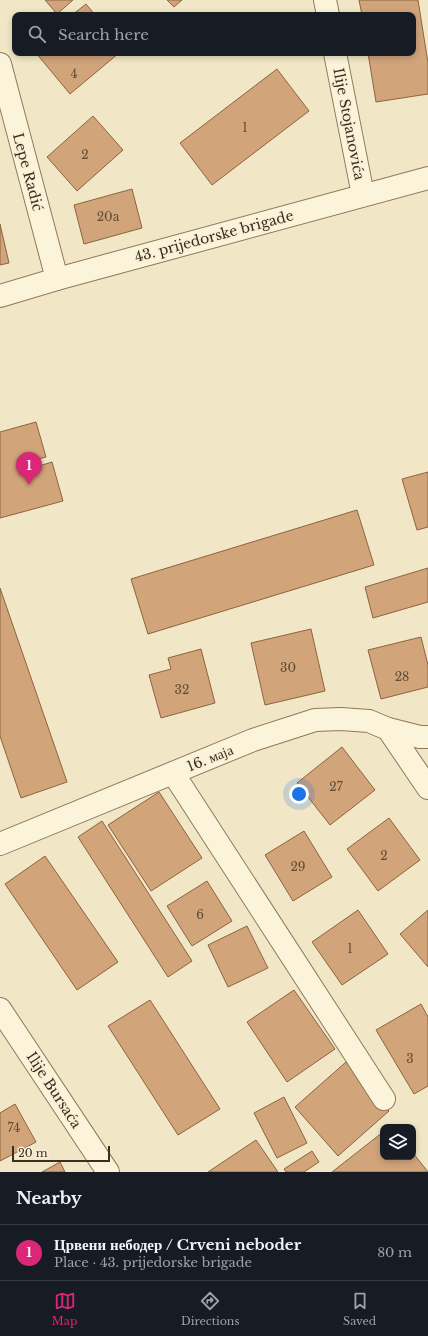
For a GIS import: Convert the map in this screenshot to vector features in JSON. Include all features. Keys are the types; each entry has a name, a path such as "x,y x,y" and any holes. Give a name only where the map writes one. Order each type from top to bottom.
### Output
{"street":[{"path":"325,0 327,12"},
{"name":"Ilije Stojanovića","path":"337,56 363,195"},
{"name":"Lepe Radić","path":"0,64 57,280"},
{"name":"43. prijedorske brigade","path":"0,296 428,178"},
{"name":"16. маја","path":"0,844 253,740 315,720 341,719 369,721 388,729 420,737 428,737"},
{"path":"388,729 428,788"},
{"path":"173,773 384,1099"},
{"name":"Ilije Bursaća","path":"0,1009 108,1172"}],"building":[{"path":"45,0 73,0 59,12 55,12"},
{"path":"167,0 182,0 174,7"},
{"path":"359,0 418,0 428,63 428,94 376,102 368,56 416,56 416,12 361,12"},
{"path":"86,4 93,12 76,12"},
{"path":"38,56 115,56 70,94"},
{"path":"277,69 309,111 212,185 180,143"},
{"path":"93,116 123,150 77,191 47,157"},
{"path":"132,189 142,228 84,244 74,205"},
{"path":"0,224 9,263 0,265"},
{"path":"36,422 46,457 24,463 26,470 52,462 63,501 0,518 0,432"},
{"path":"428,472 428,527 417,530 402,479"},
{"path":"357,510 374,565 148,634 131,579"},
{"path":"428,568 428,602 373,618 365,587"},
{"path":"0,588 67,782 21,798 0,736"},
{"path":"311,629 325,691 265,705 251,643"},
{"path":"421,637 428,665 428,687 381,699 368,650"},
{"path":"201,649 215,703 161,718 149,675 171,669 168,658"},
{"path":"342,747 375,790 330,825 297,783"},
{"path":"159,792 202,858 151,891 108,825"},
{"path":"389,818 420,860 378,891 347,849"},
{"path":"102,821 192,961 168,977 78,837"},
{"path":"304,831 332,877 293,901 265,855"},
{"path":"45,856 118,962 77,990 5,884"},
{"path":"207,881 232,921 192,946 167,906"},
{"path":"358,910 388,954 342,985 312,942"},
{"path":"428,910 428,967 400,934"},
{"path":"247,926 268,968 228,987 208,945"},
{"path":"294,990 335,1049 287,1082 247,1022"},
{"path":"150,1000 220,1109 178,1135 108,1026"},
{"path":"421,1004 428,1017 428,1086 414,1094 376,1030"},
{"path":"346,1062 389,1111 338,1156 295,1107"},
{"path":"284,1097 307,1143 277,1158 254,1113"},
{"path":"15,1104 36,1142 0,1161 0,1113"},
{"path":"380,1134 380,1160 416,1160 416,1157 428,1172 332,1172"},
{"path":"256,1140 278,1172 208,1172"},
{"path":"312,1151 319,1162 304,1172 286,1172 284,1169"},
{"path":"60,1162 65,1172 42,1172"}],"place":[{"name":"Црвени небодер / Crveni neboder","path":"29,485"}]}
